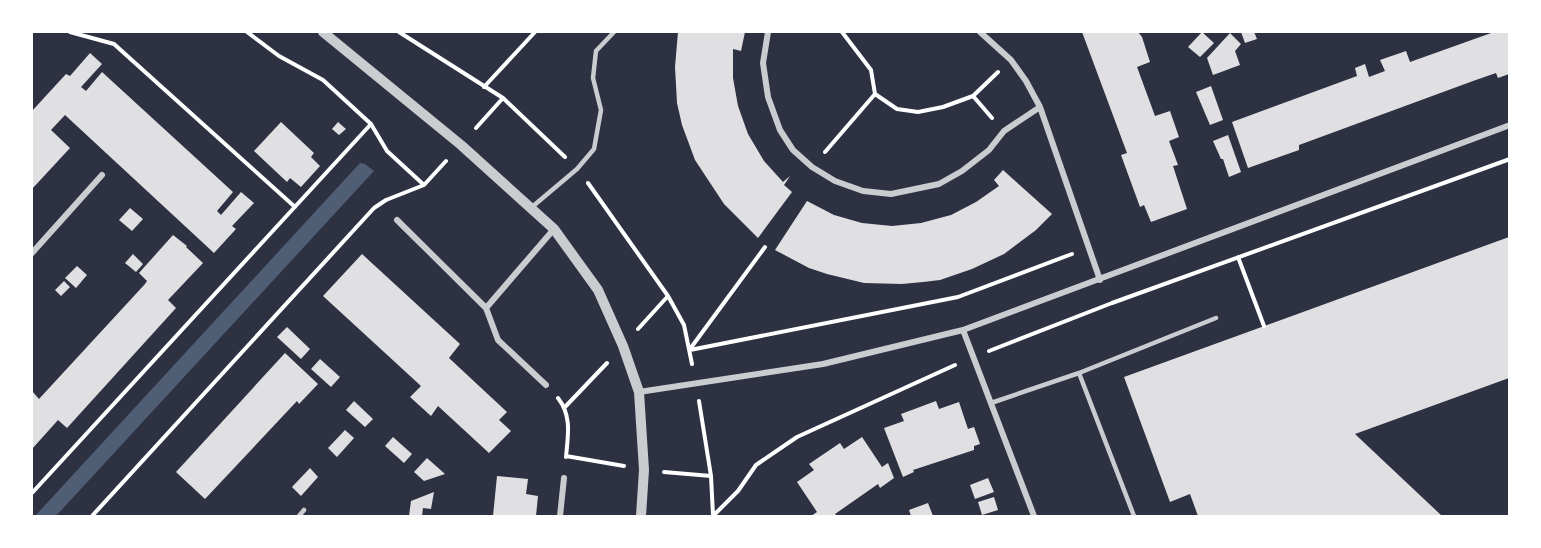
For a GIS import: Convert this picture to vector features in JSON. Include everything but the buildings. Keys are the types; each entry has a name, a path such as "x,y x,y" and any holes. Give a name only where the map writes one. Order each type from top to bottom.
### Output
{"street":[{"path":"323,32 461,145 554,229 598,290 623,346 639,392 644,470 641,516"},
{"path":"768,32 763,63 768,97 780,130 793,150 812,167 835,181 863,192 891,194 915,191 939,184 962,171 989,150 1004,131 1040,107"},
{"path":"980,32 1011,60 1040,107 1100,280"},
{"path":"639,392 823,364 963,330 1509,125"},
{"path":"32,253 102,175"},
{"path":"397,220 486,308 498,340 546,385"},
{"path":"486,308 554,229"},
{"path":"963,330 1034,516"},
{"path":"560,516 564,478"}],"lane":[{"path":"530,208 577,169 594,149 601,110 593,78 596,51 614,32"},
{"path":"991,403 1079,373 1216,318"},
{"path":"1079,373 1134,516"},
{"path":"299,516 304,510"}],"path":[{"path":"70,32 114,44 295,207"},
{"path":"247,32 279,56 323,80 370,124 387,151 424,185"},
{"path":"399,32 503,98 577,169 668,296 684,325 690,350 712,484 713,516"},
{"path":"484,87 535,32"},
{"path":"812,167 875,94 872,70 842,32"},
{"path":"875,94 897,109 918,112 943,107 973,96 1011,60"},
{"path":"973,96 1004,131"},
{"path":"92,516 374,208 386,200 424,185 503,98"},
{"path":"32,493 370,124"},
{"path":"713,516 738,491 756,465 797,437 974,357 1112,303 1509,159"},
{"path":"690,350 765,247"},
{"path":"690,350 958,297 1089,248"},
{"path":"1238,257 1264,326"},
{"path":"546,385 565,407 569,420 564,478"}],"water":[{"path":"360,163 374,171 56,516 35,516"}]}
